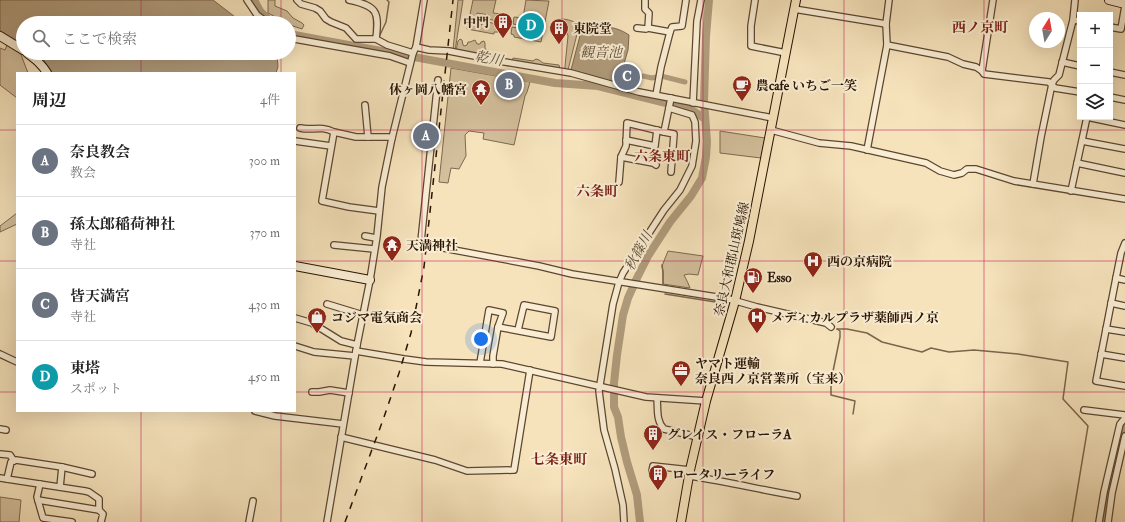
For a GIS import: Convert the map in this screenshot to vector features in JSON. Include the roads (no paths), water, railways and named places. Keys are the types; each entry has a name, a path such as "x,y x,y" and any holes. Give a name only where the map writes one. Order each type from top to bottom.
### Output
{"main road":[{"name":"奈良大和郡山斑鳩線","path":"681,522 706,401 735,301 749,241 796,0"}],"street":[{"path":"247,0 260,16"},
{"path":"297,0 301,4 320,11 326,19 331,22 346,28 356,39 376,39 387,45 413,53"},
{"path":"349,0 374,10 377,14 376,39"},
{"path":"327,522 343,424 370,280 382,185 410,63 416,47 424,0"},
{"path":"645,0 646,9 649,14 648,28"},
{"path":"656,96 661,67 670,32 672,27 682,26 686,0"},
{"path":"693,102 697,21 701,0"},
{"path":"755,0 751,26 751,46 786,53"},
{"path":"867,150 887,45 886,24 889,0"},
{"path":"982,71 993,0"},
{"path":"1033,184 1052,84 1060,75 1073,20 1075,0"},
{"path":"1109,0 1125,5 1121,29 1113,28"},
{"path":"794,9 886,24"},
{"path":"1073,20 1077,21"},
{"path":"637,28 648,28 670,32"},
{"path":"0,36 16,46"},
{"path":"296,39 390,56 410,63"},
{"path":"887,45 948,57 963,64 976,67 984,74 1049,82 1055,88 1077,92"},
{"path":"416,47 429,50 449,51 571,73 656,96 773,118"},
{"path":"37,60 46,72"},
{"path":"1062,62 1077,65"},
{"path":"1113,73 1125,75"},
{"path":"438,80 421,241 422,244 457,251 465,251 572,274 735,301 826,322 831,328"},
{"path":"664,132 671,98"},
{"path":"1113,98 1125,100"},
{"path":"365,105 368,137"},
{"path":"624,522 620,491 604,430 599,391 602,387 613,304 623,273 664,210 680,190 692,166 696,141 695,122 692,115 669,108"},
{"path":"1071,191 1086,120"},
{"path":"1101,120 1125,125"},
{"path":"619,182 621,157 626,146 627,123 674,134 671,172"},
{"path":"300,128 323,128 356,137 392,138"},
{"path":"626,140 655,146 658,130"},
{"path":"771,130 819,143 851,146 926,163 940,171 954,175 962,173 967,169 976,169 1014,181 1125,199"},
{"path":"334,132 322,201 378,211"},
{"path":"296,141 331,146"},
{"path":"1082,141 1125,149"},
{"path":"621,157 653,163 656,166"},
{"path":"1077,163 1125,173"},
{"path":"365,236 376,238"},
{"path":"1125,243 1116,278 1096,381 1125,386"},
{"path":"334,245 374,249"},
{"path":"296,266 370,280"},
{"path":"1116,278 1125,280"},
{"path":"1111,303 1125,306"},
{"path":"327,304 363,315"},
{"path":"498,327 551,337 555,311 524,305 518,330"},
{"path":"480,363 489,310 503,313 498,327 493,364"},
{"path":"296,318 312,323 356,351"},
{"path":"1106,329 1125,332"},
{"path":"296,346 318,352 356,351 426,362 502,364 625,393 657,398 706,401"},
{"path":"0,354 16,362"},
{"path":"1101,354 1125,358"},
{"path":"341,437 435,460 467,471 514,470 530,370"},
{"path":"312,392 330,390 349,393"},
{"path":"657,398 658,421 664,429 698,437"},
{"path":"1084,410 1125,417 1120,424 1111,460 1099,522"},
{"path":"263,412 290,418 343,424"},
{"path":"1108,522 1112,493 1125,436"},
{"path":"0,454 10,455 14,461"},
{"path":"8,479 11,462 16,460 62,467 92,474"},
{"path":"1111,460 1119,462"},
{"path":"652,466 690,473 714,480 757,489 797,496"},
{"path":"60,487 62,467"},
{"path":"0,478 84,491 98,497 99,510"},
{"path":"40,484 37,496 43,518 72,522"},
{"path":"38,500 99,510 103,514 101,522"},
{"path":"249,522 253,501"}],"water":[{"path":"0,0 213,0 234,16 16,16 16,41 0,30"},
{"name":"観音池","path":"601,26 616,29 629,35 628,50 618,84 571,70 582,28"},
{"path":"44,60 278,60 278,67 276,72 51,72"}],"waterway":[{"name":"乾川","path":"254,0 260,11 265,16"},
{"path":"379,37 386,22 389,2 387,0"},
{"name":"秋篠川","path":"640,522 637,495 627,462 618,417 614,407 614,383 617,355 623,315 628,298 637,278 648,256 670,222 691,196 702,178 707,142 704,101 706,36 709,0"},
{"name":"乾川","path":"296,35 555,83 598,86 692,110 705,119"},
{"path":"643,76 652,78 661,76 685,82"},
{"path":"662,265 663,284"},
{"path":"665,294 728,304"},
{"path":"837,329 847,329 867,333 882,342 922,352 931,348 949,352 974,350 1018,354 1068,362 1063,399 1088,426 1072,522"},
{"path":"837,329 840,331 840,337 831,381 831,395 855,401 853,414"},
{"path":"1104,522 1115,459 1125,426"}],"railway":[{"path":"345,522 383,420 411,333 424,267 453,0"}],"place":[{"name":"東塔","path":"531,26"},
{"name":"中門","path":"503,39"},
{"name":"東院堂","path":"559,45"},
{"name":"皆天満宮","path":"627,77"},
{"name":"孫太郎稲荷神社","path":"509,85"},
{"name":"農cafe いちご一笑","path":"742,102"},
{"name":"休ヶ岡八幡宮","path":"481,106"},
{"name":"奈良教会","path":"426,136"},
{"name":"天満神社","path":"392,262"},
{"name":"西の京病院","path":"813,278"},
{"name":"Esso","path":"753,294"},
{"name":"コジマ電気商会","path":"317,334"},
{"name":"メディカルプラザ薬師西ノ京","path":"757,334"},
{"name":"ヤマト運輸 奈良西ノ京営業所（宝来）","path":"681,387"},
{"name":"グレイス・フローラA","path":"653,451"},
{"name":"ロータリーライフ","path":"658,491"}],"district":[{"name":"西ノ京町","path":"980,27"},
{"name":"六条東町","path":"662,156"},
{"name":"六条町","path":"597,191"},
{"name":"七条東町","path":"559,459"}]}
